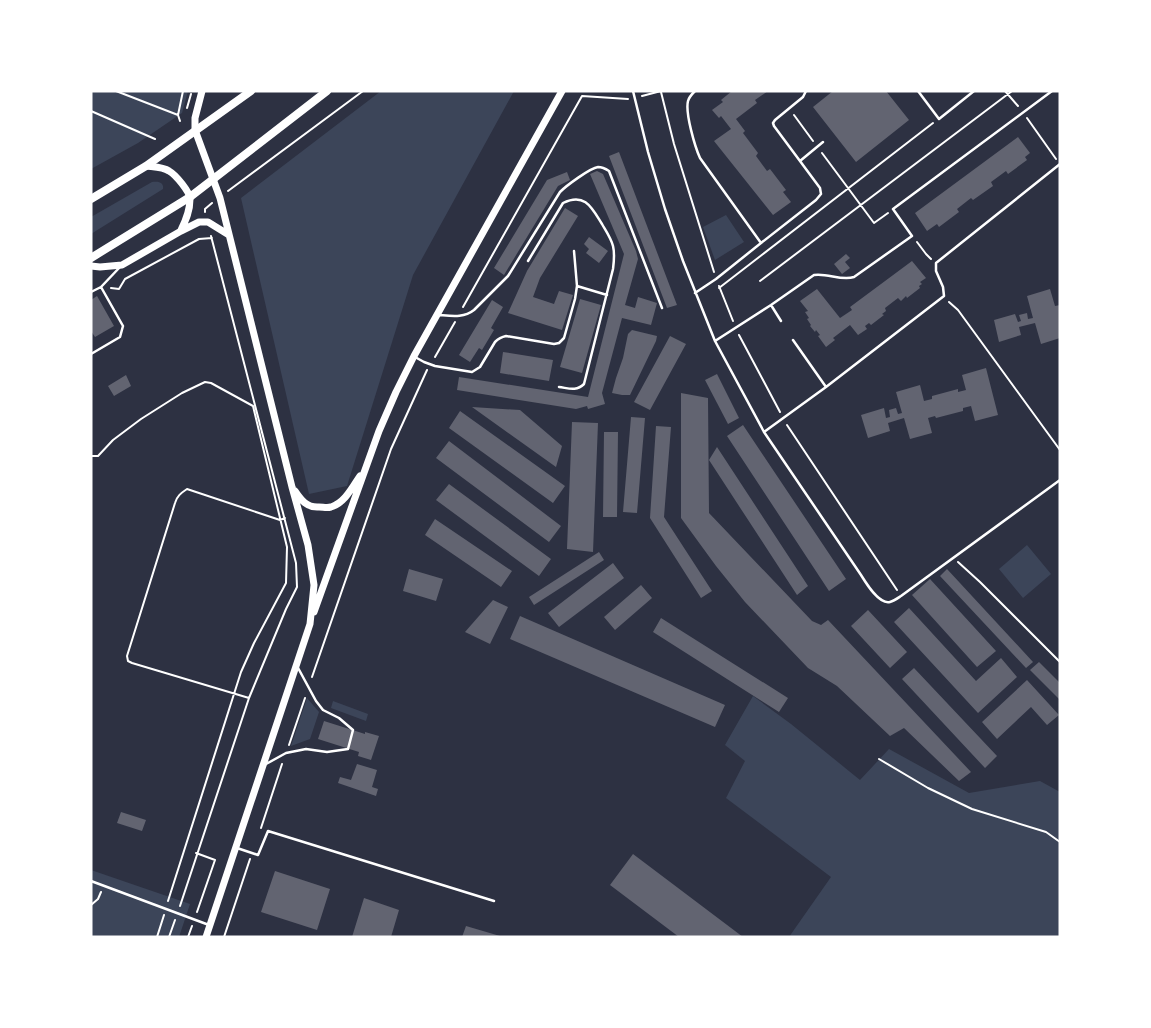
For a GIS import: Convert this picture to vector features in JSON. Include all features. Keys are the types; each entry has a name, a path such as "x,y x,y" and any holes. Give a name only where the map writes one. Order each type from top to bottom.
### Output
{"main road":[{"path":"202,91 195,118 195,130 220,198 308,545 313,578 310,624"},
{"path":"91,200 146,166 251,91"},
{"path":"91,258 190,197 327,91"},
{"path":"206,937 310,624 379,431 392,400 414,356 562,91"},
{"path":"146,166 159,167 170,171 184,186 190,197 189,213 181,231"},
{"path":"91,266 122,265 198,222 208,222 229,235"},
{"path":"292,487 303,503 314,507 331,507 340,502 347,494 367,465"}],"lane":[{"path":"633,91 648,152 665,208 695,293 715,341 764,432 877,598 890,602 901,596 1060,480"},
{"path":"695,91 690,96 687,110 700,158 761,243"},
{"path":"695,293 820,196 820,188 773,123 803,97 806,91"},
{"path":"918,91 939,119 974,91"},
{"path":"715,341 814,276 820,274 844,278 854,277 912,236 894,209 1052,91"},
{"path":"800,161 823,142"},
{"path":"764,432 944,296 943,286 936,271 936,262 1059,164"},
{"path":"437,315 458,316 470,314 504,281 560,192 591,169 597,167 601,167 609,172 662,308"},
{"path":"528,261 563,203 572,200 583,201 591,206 610,236 614,259 607,295 584,384 574,389 558,386"},
{"path":"414,356 430,365 468,372 476,371 480,367 495,342 503,336 554,344 559,343 564,338 575,299 577,286 574,251"},
{"path":"91,292 101,287 122,265"},
{"path":"577,286 607,295"},
{"path":"91,354 120,337 124,326 101,287"},
{"path":"771,306 782,321"},
{"path":"793,340 826,387"},
{"path":"264,764 286,752 306,749 327,752 348,748 353,730 339,718 323,710 316,702 297,666"},
{"path":"237,848 258,855 268,831 494,901"},
{"path":"91,881 210,925"}],"path":[{"path":"116,91 178,115"},
{"path":"180,121 178,115 182,91"},
{"path":"170,937 196,853 249,698 297,587 296,563 285,518 204,209 363,91"},
{"path":"1005,91 1024,113 1059,164"},
{"path":"760,281 1012,91"},
{"path":"258,835 391,449 424,375 582,96 628,99 661,92 674,144 719,288 736,328 783,418 901,596"},
{"path":"789,109 874,223 894,209"},
{"path":"91,111 155,139"},
{"path":"719,288 939,119"},
{"path":"912,236 926,254 936,262"},
{"path":"101,287 119,289 125,280 199,238 212,238"},
{"path":"944,296 958,310 1060,450"},
{"path":"91,456 98,456 113,440 141,419 182,394 205,382 211,383 253,406 287,547 286,583 241,672 157,937"},
{"path":"249,698 132,663 128,661 127,656 177,496 181,492 187,489 280,520 285,518"},
{"path":"953,558 986,587 1060,662"},
{"path":"879,759 928,788 972,810 1046,832 1060,842"},
{"path":"188,937 215,860 196,853"},
{"path":"224,937 252,853"},
{"path":"91,904 98,899 104,886"}],"shaded area":[{"path":"91,91 188,91 182,113 138,143 91,169"},
{"path":"381,91 514,91 413,275 347,486 309,494 241,198"},
{"path":"152,182 160,182 163,185 163,189 91,234 91,217"},
{"path":"726,215 744,242 715,260 703,227"},
{"path":"1027,545 1051,574 1023,598 999,569"},
{"path":"753,696 860,780 889,749 969,793 1040,781 1060,792 1060,937 789,937 831,877 726,798 745,761 725,745"},
{"path":"307,698 319,712 310,739 291,746"},
{"path":"333,701 368,714 366,721 331,708"},
{"path":"91,870 190,904 179,937 91,937"}],"building":[{"path":"732,91 768,91 755,100 757,103 736,119 745,131 743,133 758,153 756,156 767,171 770,169 786,190 783,192 791,202 773,215 714,141 731,129 721,116 719,118 712,110 723,102 721,100"},
{"path":"833,91 886,91 909,120 856,162 813,107"},
{"path":"1018,137 1030,153 1025,157 1027,160 1008,174 1006,171 991,182 993,186 973,200 971,198 957,209 959,212 939,227 937,224 927,231 915,213"},
{"path":"619,152 677,305 667,308 609,156"},
{"path":"597,171 603,174 638,259 625,305 635,308 638,297 657,303 651,325 622,318 602,393 605,404 588,409 587,406 576,409 457,390 459,377 588,397 624,254 590,174"},
{"path":"567,172 570,180 558,186 504,275 494,268 547,180"},
{"path":"565,208 578,216 540,278 533,297 554,304 559,291 573,295 562,330 508,313 527,271"},
{"path":"589,237 608,251 599,263 586,253 589,249 584,244"},
{"path":"846,254 850,258 845,262 850,268 842,274 834,264"},
{"path":"912,261 926,278 920,282 922,284 919,286 920,288 901,301 898,298 885,308 886,311 882,314 884,315 871,325 869,323 865,326 867,329 858,335 850,325 833,338 835,340 826,347 818,336 820,335 810,326 807,319 809,318 805,312 808,311 800,301 817,289 840,318 852,310 850,307"},
{"path":"1050,289 1055,306 1060,305 1060,338 1041,344 1035,323 1019,327 1021,335 999,342 994,320 1015,314 1018,322 1021,321 1019,315 1027,313 1028,319 1033,318 1027,296"},
{"path":"97,296 114,326 95,337 91,331 91,300"},
{"path":"580,299 601,305 582,373 560,367"},
{"path":"492,300 503,307 491,328 494,330 482,350 479,348 470,362 459,355"},
{"path":"632,330 657,336 656,341 630,395 612,393 628,334"},
{"path":"670,336 686,344 650,410 634,402"},
{"path":"503,352 553,360 549,381 500,373"},
{"path":"986,368 998,415 975,421 971,406 963,408 963,411 936,418 935,416 928,418 932,433 910,439 904,418 888,423 890,431 868,438 861,415 884,408 886,418 890,417 889,410 896,408 898,414 902,413 896,392 920,385 924,401 932,399 932,396 958,389 958,392 966,390 962,375"},
{"path":"717,374 739,418 728,424 705,380"},
{"path":"126,375 131,386 114,396 108,386"},
{"path":"681,393 708,398 709,513 812,621 821,625 828,620 971,772 959,781 904,728 890,736 837,686 808,668 745,602 681,518"},
{"path":"472,407 520,410 562,446 556,467"},
{"path":"460,411 565,486 553,503 449,428"},
{"path":"631,417 645,418 637,513 623,512"},
{"path":"572,422 598,423 593,552 567,549"},
{"path":"743,425 846,579 829,591 727,436"},
{"path":"656,426 671,427 664,517 712,591 701,598 650,518"},
{"path":"604,432 618,432 617,517 603,517"},
{"path":"449,441 561,526 549,542 436,458"},
{"path":"717,447 808,586 797,595 709,460"},
{"path":"449,484 551,559 539,576 436,500"},
{"path":"435,519 512,571 501,587 425,535"},
{"path":"599,552 604,560 534,605 529,597"},
{"path":"613,563 624,578 559,627 548,613"},
{"path":"409,569 443,579 436,601 403,591"},
{"path":"947,569 1033,662 1026,668 940,576"},
{"path":"930,579 996,651 977,667 912,595"},
{"path":"641,585 652,598 615,630 604,617"},
{"path":"493,600 508,607 490,644 465,632"},
{"path":"909,608 976,681 1001,658 1017,677 978,713 894,622"},
{"path":"868,610 907,652 890,668 851,626"},
{"path":"520,616 725,705 715,727 510,639"},
{"path":"661,618 788,698 779,712 653,632"},
{"path":"1039,662 1060,683 1060,700 1030,670"},
{"path":"914,668 997,756 985,768 902,679"},
{"path":"1027,680 1059,715 1047,725 1031,707 997,739 982,722"},
{"path":"324,721 365,734 365,732 379,736 371,760 358,756 359,752 318,739"},
{"path":"357,764 377,770 372,787 378,789 376,796 338,783 340,777 351,780"},
{"path":"121,812 146,820 142,831 117,823"},
{"path":"633,854 743,937 679,937 610,885"},
{"path":"275,871 330,889 317,930 261,912"},
{"path":"364,898 399,910 391,937 352,937"},
{"path":"466,926 500,936 500,937 462,937"}]}
